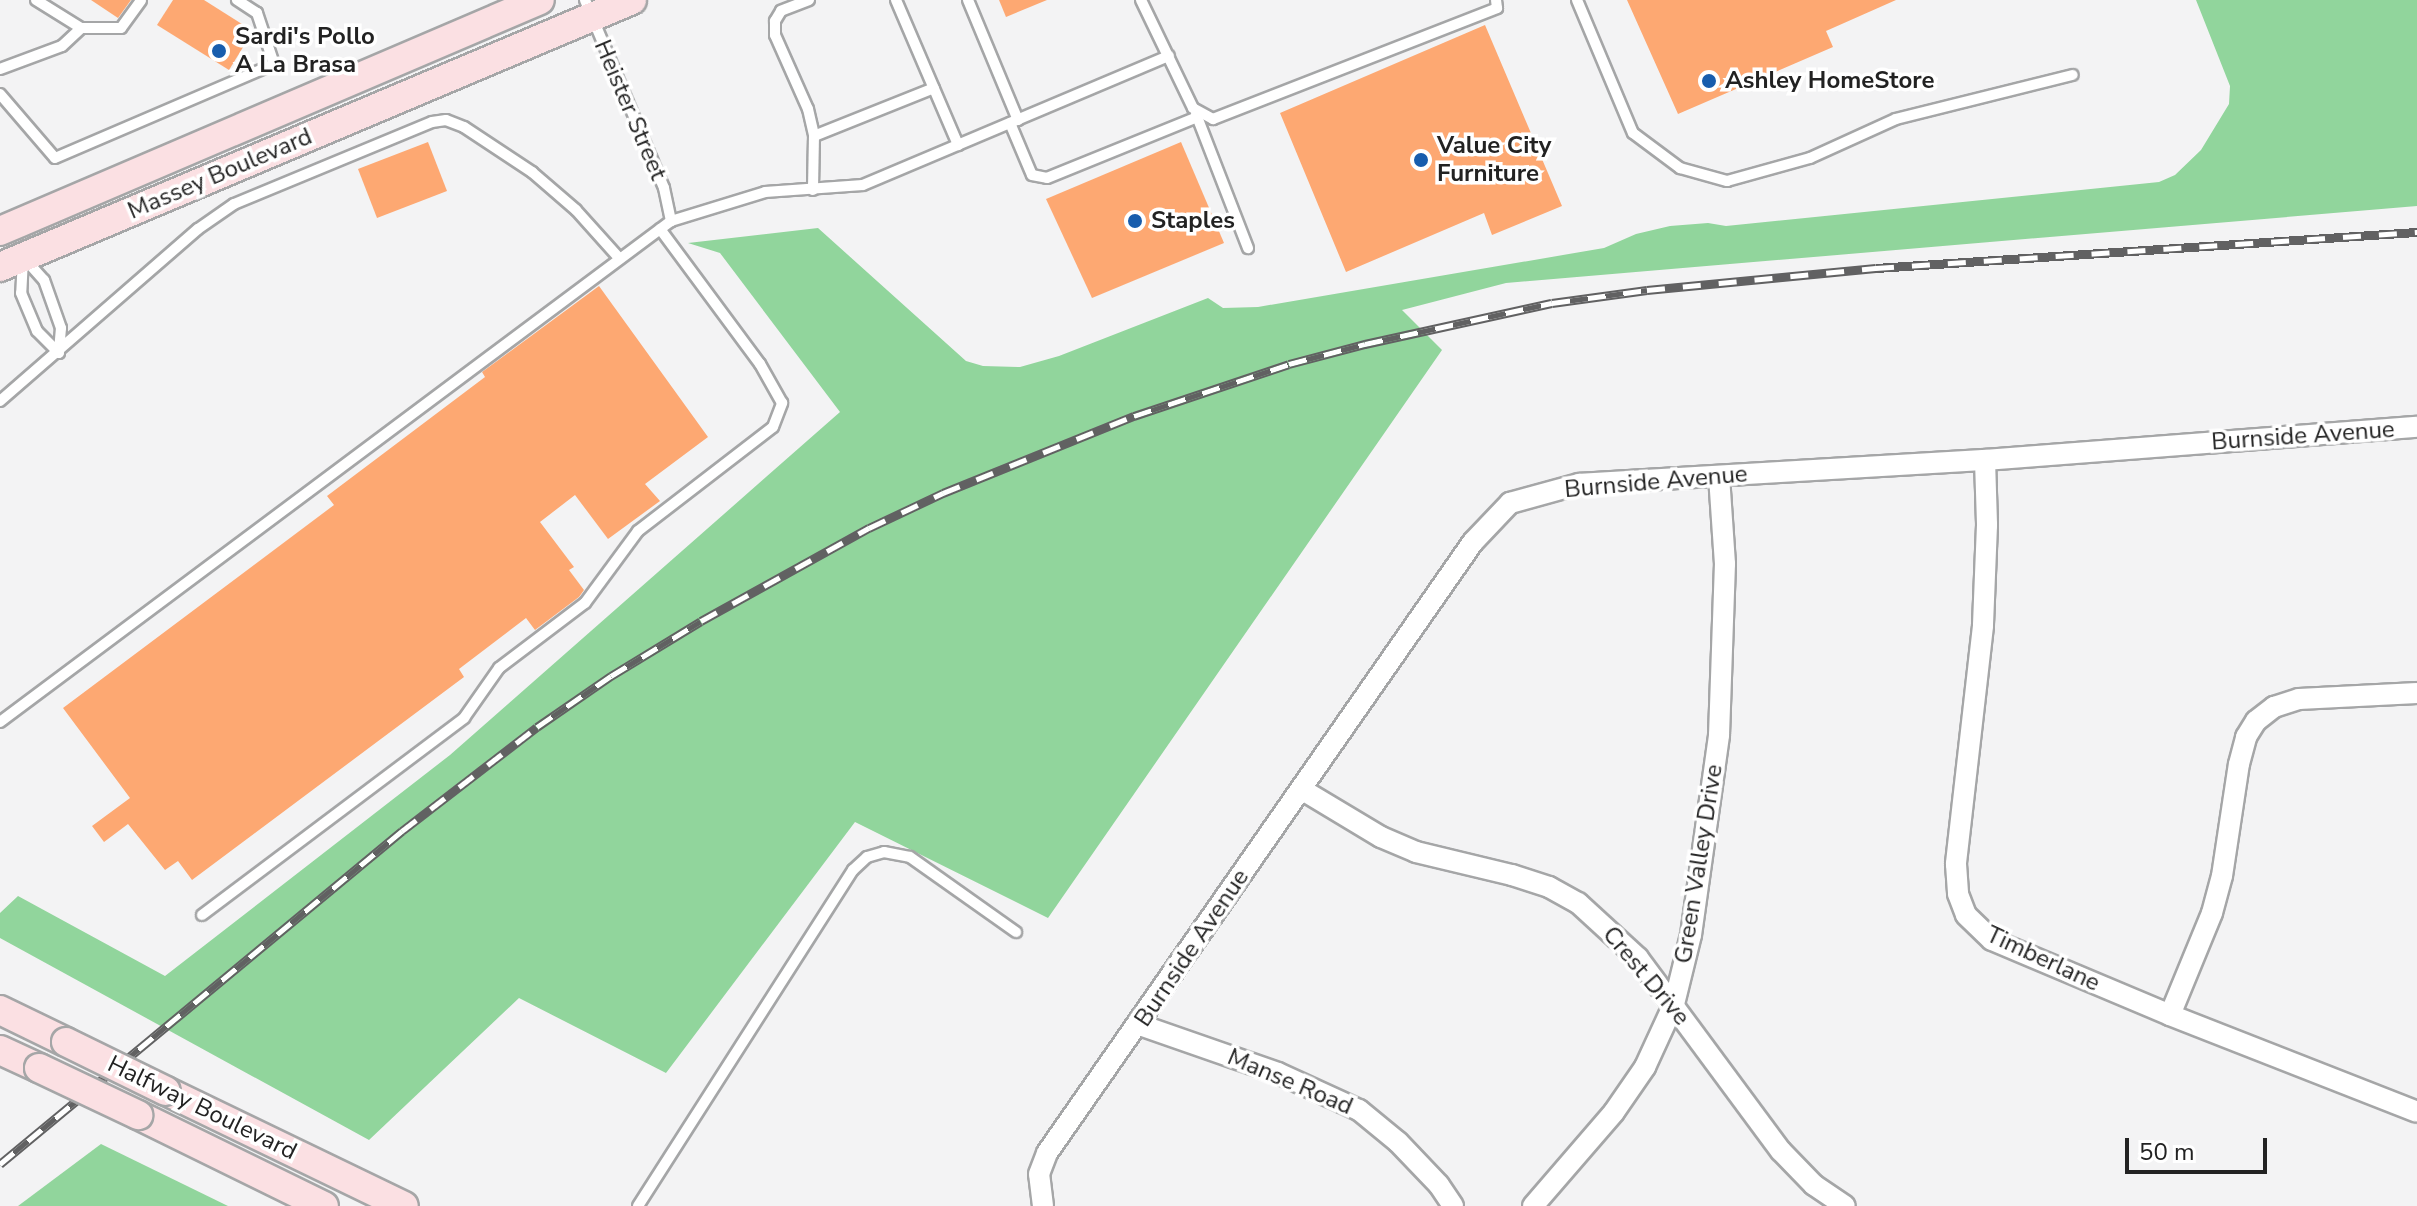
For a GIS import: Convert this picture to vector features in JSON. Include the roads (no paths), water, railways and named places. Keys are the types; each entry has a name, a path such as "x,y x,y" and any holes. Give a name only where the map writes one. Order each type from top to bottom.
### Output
{"main road":[{"name":"Massey Boulevard","path":"3,221 406,59 540,0"},
{"name":"Massey Boulevard","path":"11,262 440,80 588,9 632,0"},
{"path":"3,221 11,262"},
{"name":"Halfway Boulevard","path":"0,1010 404,1206"},
{"name":"Halfway Boulevard","path":"0,1050 324,1206"}],"street":[{"name":"Burnside Avenue","path":"1043,1206 1039,1174 1047,1153 1140,1025 1473,542 1510,503 1579,484 1985,460 2417,427"},
{"name":"Timberlane","path":"1985,460 1987,525 1983,626 1956,864 1958,894 1966,915 1992,940 2170,1015 2417,1112"},
{"name":"Green Valley Drive","path":"1533,1206 1614,1112 1645,1067 1674,1004 1691,935 1719,735 1725,578 1719,476"},
{"path":"2170,1015 2212,913 2222,876 2239,764 2246,737 2256,721 2274,707 2299,699 2417,693"},
{"name":"Crest Drive","path":"1301,789 1381,837 1416,852 1512,875 1549,887 1578,903 1638,958 1781,1151 1814,1185 1845,1206"},
{"name":"Manse Road","path":"1140,1025 1278,1073 1359,1110 1398,1142 1439,1185 1453,1206"}],"lane":[{"path":"36,0 81,28 121,28 141,0"},
{"path":"0,94 55,158 274,64 257,13 237,0"},
{"path":"809,0 781,11 775,21 775,35 808,109 814,136 813,190"},
{"path":"896,0 958,145"},
{"path":"968,0 1032,175 1047,178 1195,113 1213,119 1228,116 1497,8 1496,0"},
{"path":"1141,0 1195,113 1248,248"},
{"path":"1577,0 1633,133 1680,168 1727,181 1810,158 1896,119 2073,75"},
{"name":"Heister Street","path":"588,9 664,188 671,221"},
{"path":"0,69 62,46 81,28"},
{"path":"0,722 671,221 765,192 863,185 1169,56"},
{"path":"814,136 934,88"},
{"path":"0,401 59,353 198,229 234,204 432,122 446,120 464,127 532,172 576,210 619,258"},
{"path":"202,915 464,718 499,668 585,603 638,531 773,427 782,403 760,364 660,229"},
{"path":"11,262 37,331 59,353"},
{"path":"11,262 44,280 61,328 59,353"},
{"path":"638,1206 853,870 867,857 884,852 910,857 1016,932"}],"railway":[{"path":"0,1164 402,831 537,727 611,676 701,621 869,528 943,493 1134,416 1289,364 1552,303 1647,290 1876,268 2417,232"}],"place":[{"name":"Sardi's Pollo A La Brasa","path":"219,51"},
{"name":"Ashley HomeStore","path":"1709,81"},
{"name":"Value City Furniture","path":"1421,160"},
{"name":"Staples","path":"1135,221"}]}
